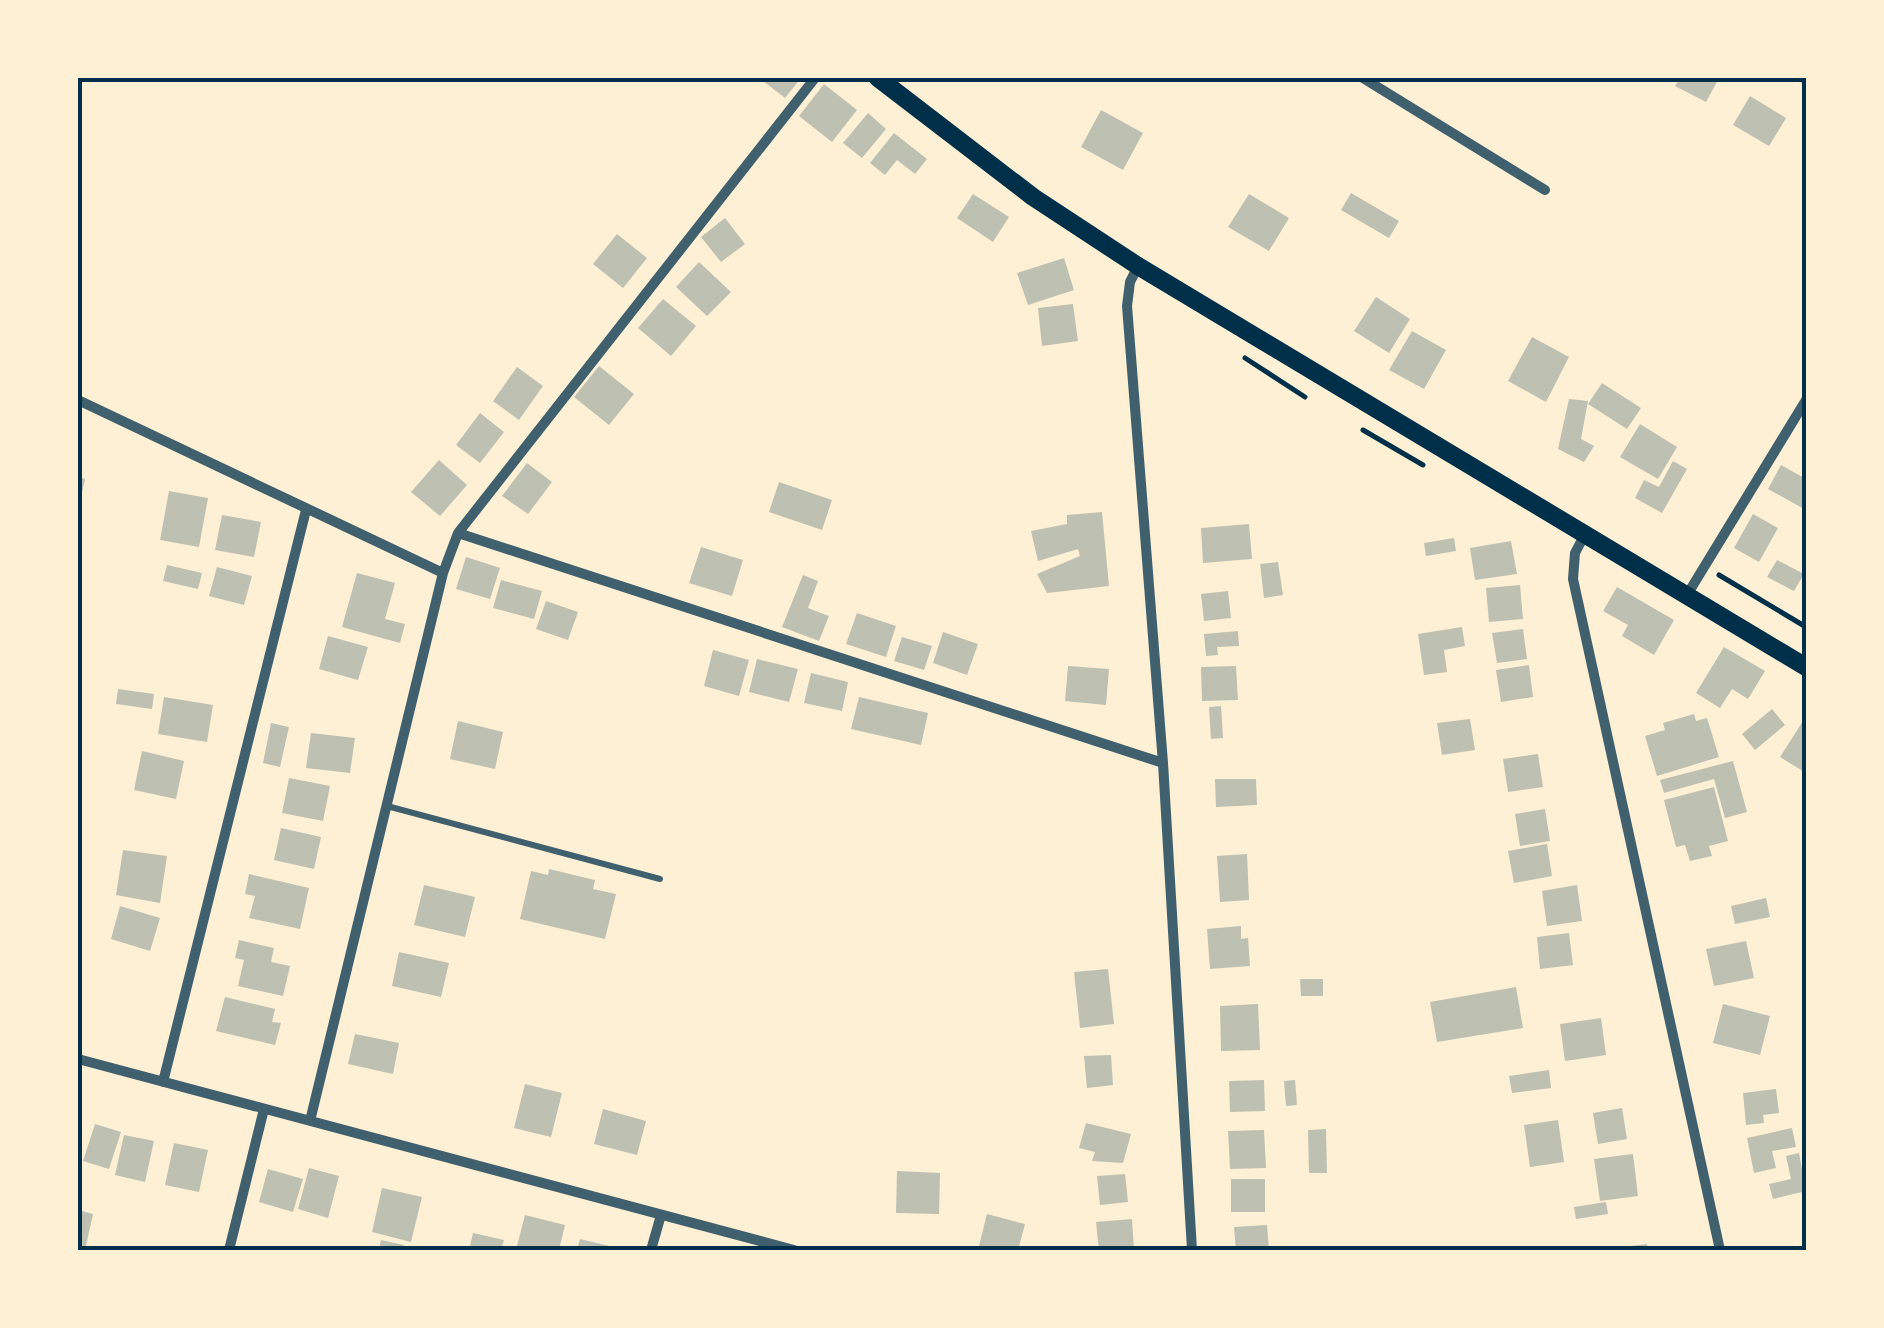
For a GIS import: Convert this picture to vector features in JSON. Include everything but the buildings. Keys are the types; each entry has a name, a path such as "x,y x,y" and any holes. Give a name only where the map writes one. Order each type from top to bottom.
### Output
{"main road":[{"path":"878,78 1033,197 1138,266 1806,667"}],"street":[{"path":"310,1120 443,573 458,533 815,78"},
{"path":"1363,78 1544,190"},
{"path":"1138,266 1130,282 1126,306 1163,763 1192,1250"},
{"path":"78,400 443,573"},
{"path":"1687,595 1806,400"},
{"path":"163,1082 306,510"},
{"path":"458,533 1163,763"},
{"path":"1585,534 1575,553 1573,580 1720,1250"},
{"path":"78,1059 794,1250"},
{"path":"229,1250 264,1109"},
{"path":"652,1250 660,1215"}],"lane":[{"path":"386,806 660,879"}],"path":[{"path":"1705,567 1806,627"}]}
